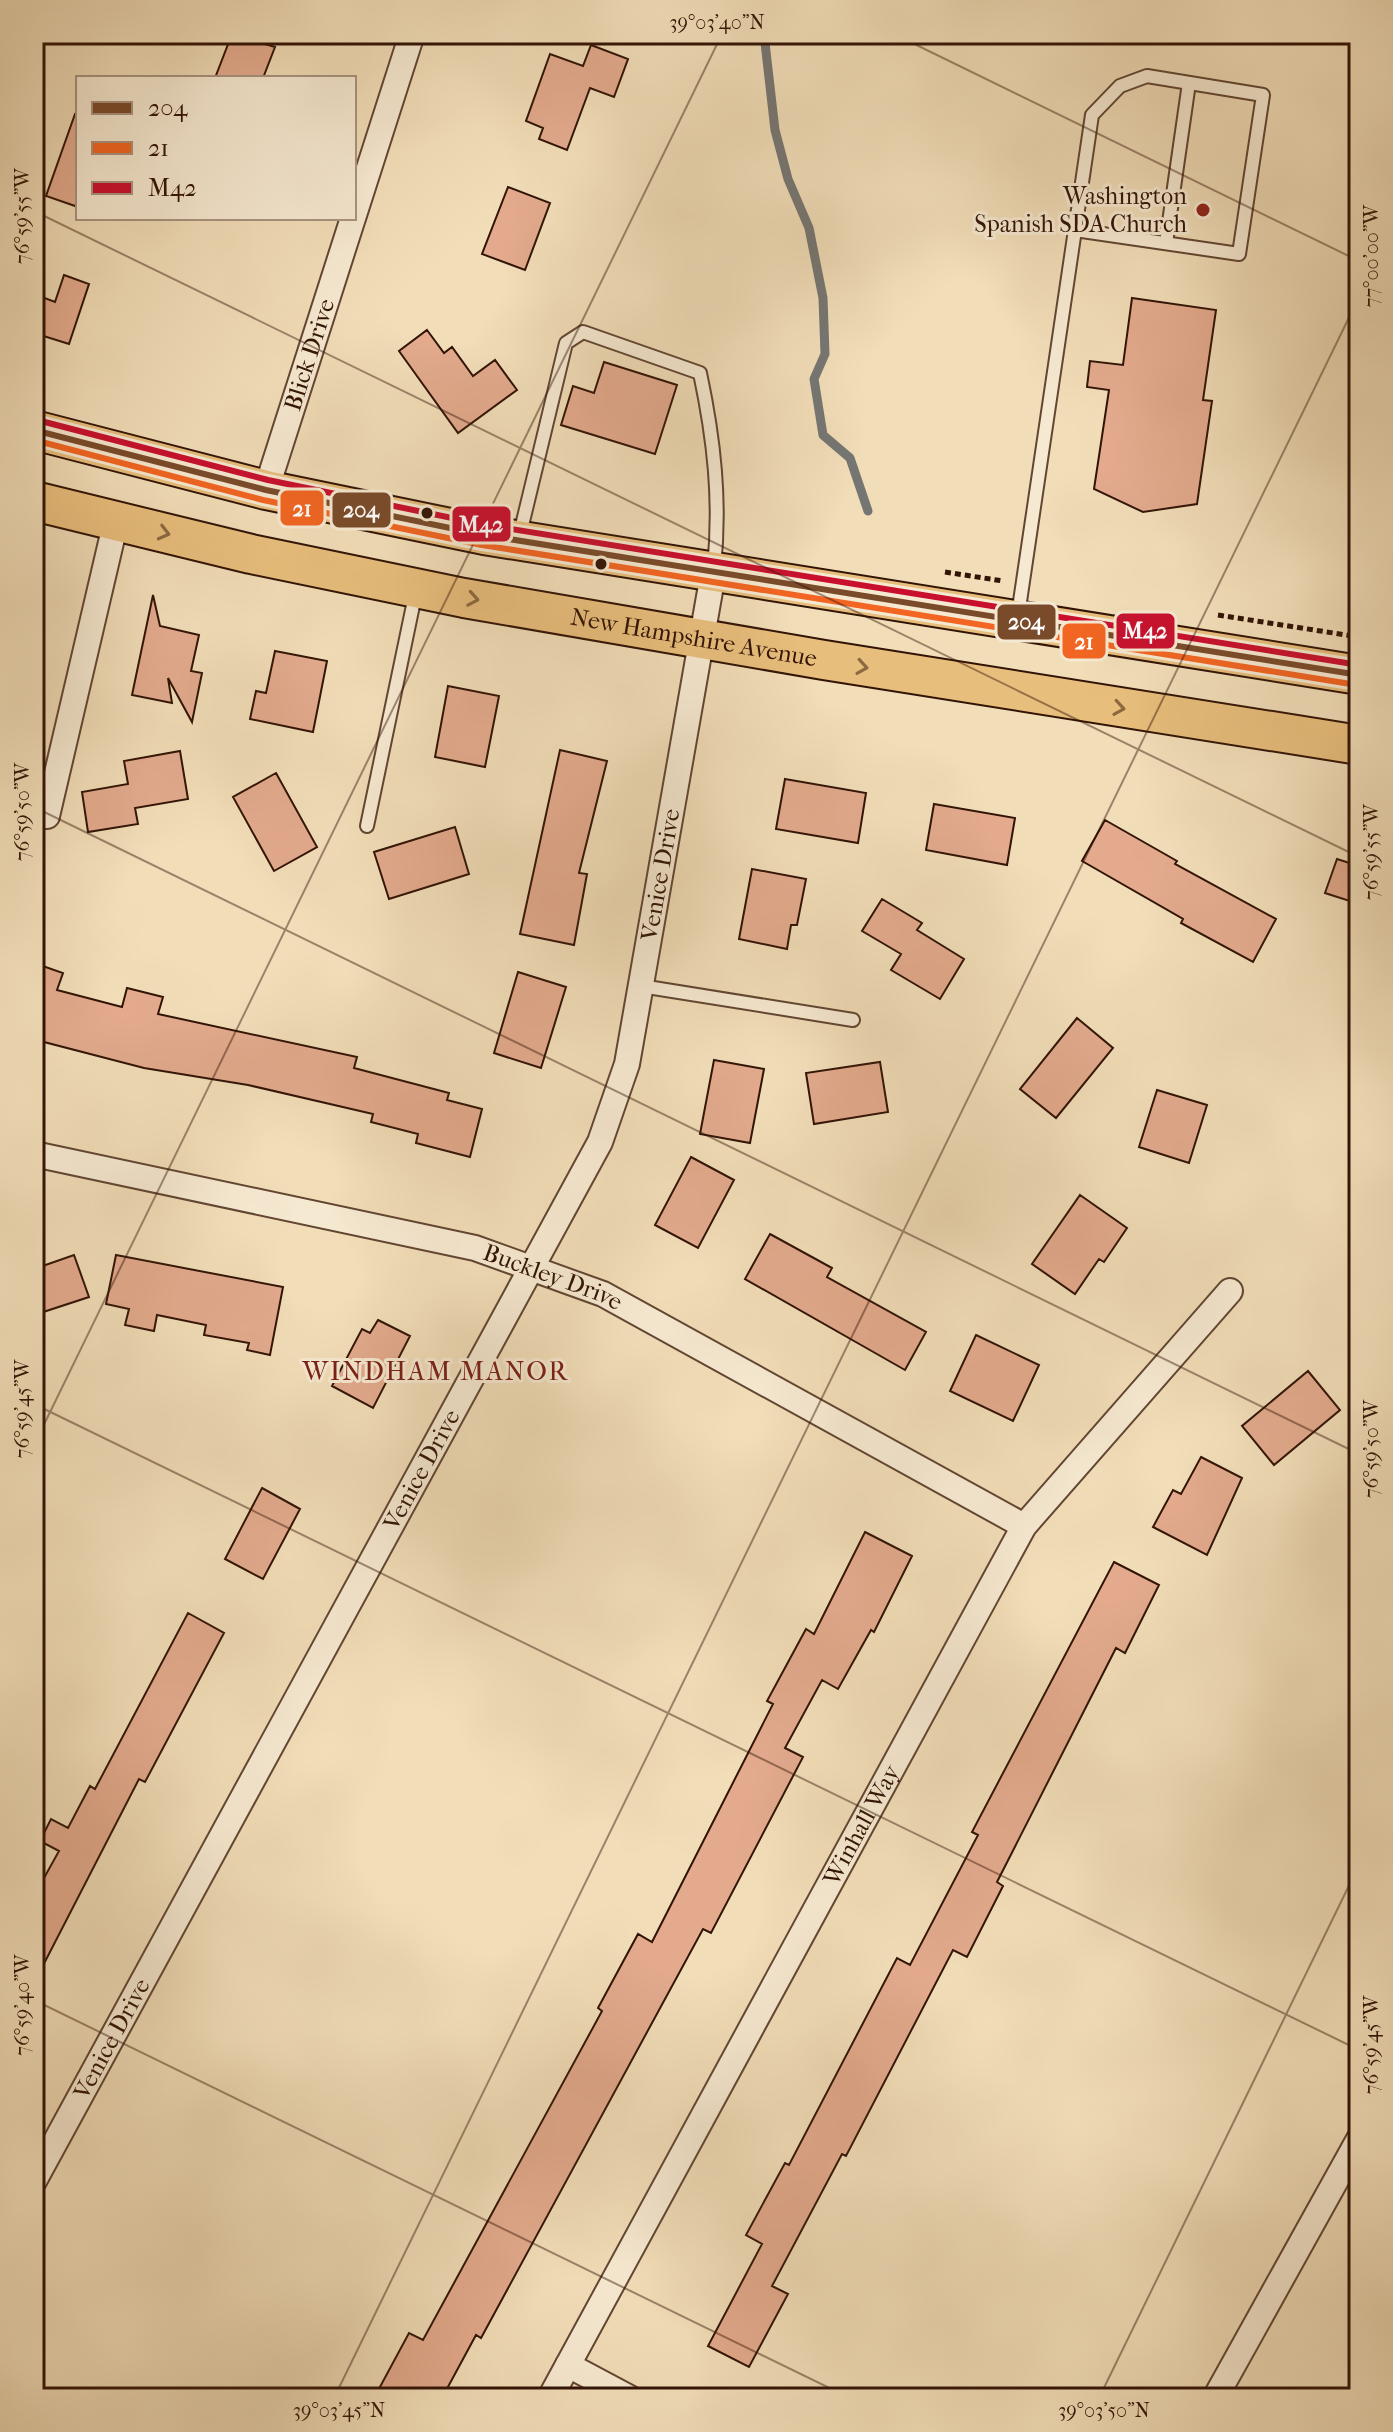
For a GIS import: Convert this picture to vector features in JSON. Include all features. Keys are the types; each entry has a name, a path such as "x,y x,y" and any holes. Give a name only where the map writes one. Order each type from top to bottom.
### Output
{"main road":[{"path":"34,430 266,490 518,541 1359,675"},
{"name":"New Hampshire Avenue","path":"34,501 251,554 416,588 1359,745"}],"street":[{"name":"Blick Drive","path":"356,211 412,34"},
{"name":"Blick Drive","path":"266,490 353,220"},
{"path":"47,816 116,521"},
{"name":"Venice Drive","path":"34,2181 600,1142 627,1064 713,574"},
{"name":"Buckley Drive","path":"34,1154 475,1248 533,1267 603,1294 1024,1526"},
{"name":"Winhall Way","path":"550,2398 1024,1526 1230,1291"},
{"path":"1215,2398 1359,2139"},
{"path":"568,2365 630,2398"}],"lane":[{"path":"1017,622 1092,115 1120,86 1147,76 1263,95 1239,254 1075,230"},
{"path":"1166,243 1189,83"},
{"path":"518,541 566,343 583,332 700,373 714,441 718,526 713,574"},
{"path":"367,826 416,588"},
{"path":"641,986 853,1020"}],"building":[{"path":"232,34 275,47 264,76 216,76"},
{"path":"591,45 628,59 614,97 590,88 567,150 539,139 543,128 526,121 550,54 583,66"},
{"path":"75,114 76,114 76,206 46,196"},
{"path":"508,187 550,203 525,270 482,254"},
{"path":"64,275 89,284 69,344 34,333 34,294 55,302"},
{"path":"1132,298 1216,310 1203,400 1212,401 1197,504 1143,512 1094,489 1109,390 1087,387 1090,361 1123,365"},
{"path":"427,330 444,353 452,347 473,376 495,360 517,390 458,433 399,351"},
{"path":"604,362 677,385 655,454 561,425 573,386 594,393"},
{"path":"153,595 160,626 199,635 191,671 202,673 192,722 168,678 172,703 132,695"},
{"path":"275,651 327,661 313,732 250,719 256,691 266,693"},
{"path":"448,686 499,696 485,767 435,757"},
{"path":"560,750 607,761 579,873 587,874 574,945 520,934"},
{"path":"180,751 188,799 135,808 138,824 88,832 82,792 128,784 124,761"},
{"path":"276,773 317,847 274,871 233,797"},
{"path":"785,779 866,793 858,843 776,829"},
{"path":"934,804 1015,818 1007,865 926,850"},
{"path":"1105,820 1177,861 1175,864 1276,919 1253,962 1181,923 1183,919 1082,861"},
{"path":"455,827 469,874 389,899 374,852"},
{"path":"1337,859 1359,866 1359,904 1325,893"},
{"path":"752,869 806,879 797,925 791,925 787,949 739,939"},
{"path":"882,899 922,923 917,930 964,959 940,999 891,970 901,954 862,931"},
{"path":"34,963 63,973 57,990 122,1007 127,988 163,997 158,1014 357,1057 354,1068 449,1093 447,1100 482,1109 470,1157 416,1143 418,1134 371,1122 373,1114 248,1085 144,1068 40,1041 34,1045"},
{"path":"518,972 566,987 541,1068 494,1053"},
{"path":"1077,1018 1113,1048 1056,1118 1020,1089"},
{"path":"714,1060 764,1069 750,1143 700,1134"},
{"path":"880,1062 888,1112 814,1124 806,1073"},
{"path":"1157,1090 1207,1105 1189,1163 1139,1147"},
{"path":"691,1157 734,1180 698,1248 655,1225"},
{"path":"1080,1195 1127,1228 1104,1262 1099,1259 1075,1294 1032,1264"},
{"path":"770,1234 832,1268 827,1277 926,1332 905,1370 745,1279"},
{"path":"74,1255 89,1297 34,1315 34,1269"},
{"path":"116,1255 283,1287 270,1355 247,1350 249,1343 204,1335 206,1325 157,1315 154,1331 125,1325 129,1309 106,1304"},
{"path":"378,1320 410,1336 373,1408 332,1386 362,1329 370,1333"},
{"path":"976,1335 1039,1365 1013,1421 950,1391"},
{"path":"1308,1371 1340,1410 1274,1465 1242,1426"},
{"path":"1201,1457 1242,1478 1207,1555 1153,1527 1173,1490 1181,1494"},
{"path":"262,1488 300,1509 263,1579 225,1559"},
{"path":"865,1532 912,1556 874,1632 871,1630 838,1689 822,1680 785,1748 803,1757 711,1933 703,1929 481,2338 476,2335 442,2398 374,2398 409,2333 423,2340 602,2011 598,2008 638,1934 652,1942 773,1704 767,1701 806,1629 814,1634"},
{"path":"1114,1562 1159,1585 1125,1653 1116,1648 997,1882 1003,1886 967,1957 953,1950 846,2156 842,2154 772,2286 788,2294 749,2367 708,2346 762,2244 746,2235 785,2163 789,2165 897,1958 910,1965 978,1835 972,1832"},
{"path":"188,1613 224,1633 145,1782 139,1779 34,1983 34,1896 59,1851 40,1841 51,1819 68,1828 90,1786 95,1789"}],"waterway":[{"path":"764,34 775,130 788,179 809,228 823,298 825,354 814,379 823,435 850,458 868,511"}],"transit line":[{"name":"M42","path":"37,420 268,480 486,525 1359,665"},
{"name":"204","path":"34,430 266,490 484,535 1359,675"},
{"name":"21","path":"34,440 263,500 482,545 1357,685"}],"place":[{"name":"Washington Spanish SDA Church","path":"1203,210"}],"district":[{"name":"WINDHAM MANOR","path":"436,1371"}]}
